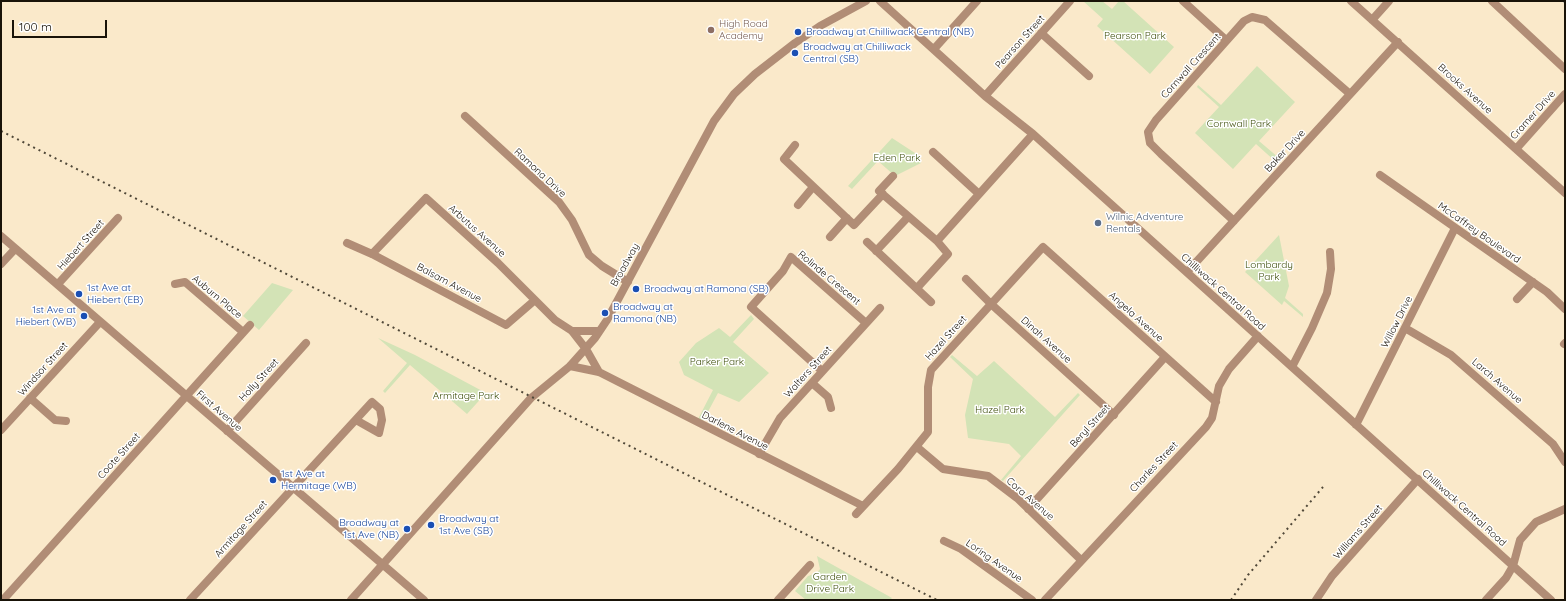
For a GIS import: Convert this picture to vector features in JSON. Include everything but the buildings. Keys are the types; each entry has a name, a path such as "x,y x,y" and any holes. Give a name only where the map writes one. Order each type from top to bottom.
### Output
{"street":[{"name":"Broadway","path":"351,600 531,398 570,366 586,349 599,331 628,282 714,121 734,94 755,74 795,43 855,4 866,1"},
{"name":"Chilliwack Central Road","path":"880,1 985,96 1033,134 1551,600"},
{"path":"934,49 977,1"},
{"name":"Pearson Street","path":"985,96 1070,1"},
{"path":"1183,1 1226,40"},
{"name":"Brooks Avenue","path":"1351,1 1565,193"},
{"path":"1372,20 1389,1"},
{"path":"1492,1 1565,69"},
{"name":"Cornwall Crescent","path":"1234,221 1150,143 1148,132 1156,120 1226,40 1244,21 1252,17 1265,20 1350,94"},
{"path":"1041,33 1089,76"},
{"name":"Baker Drive","path":"1187,272 1398,42"},
{"name":"Cramer Drive","path":"1516,149 1565,94"},
{"name":"Ramona Drive","path":"465,116 559,202 572,220 589,255 602,266 628,282"},
{"path":"937,241 1033,134"},
{"path":"796,145 784,159 854,225 883,194"},
{"path":"933,152 979,194"},
{"name":"McCaffrey Boulevard","path":"1380,175 1533,282 1565,309"},
{"path":"893,176 879,191 937,241 948,254 917,288"},
{"path":"798,205 813,187"},
{"name":"Arbutus Avenue","path":"372,254 426,198 498,263 555,320 572,331 586,349"},
{"path":"876,251 908,217"},
{"name":"Hiebert Street","path":"58,284 118,218"},
{"path":"830,237 847,218"},
{"name":"Willow Drive","path":"1356,425 1455,228"},
{"name":"First Avenue","path":"1,236 424,600"},
{"name":"Balsam Avenue","path":"347,242 506,325 535,300"},
{"path":"867,242 931,302"},
{"name":"Hazel Street","path":"856,514 917,447 928,432 928,387 931,370 1043,247"},
{"name":"Angela Avenue","path":"1043,247 1216,402"},
{"path":"1,264 15,248"},
{"path":"1292,367 1312,328 1327,293 1331,268 1330,252"},
{"name":"Rolinde Crescent","path":"822,372 751,307 782,271 791,257 866,323"},
{"name":"Dinah Avenue","path":"966,279 991,304 1114,415"},
{"name":"Auburn Place","path":"175,284 185,282 243,332"},
{"path":"1517,299 1533,282"},
{"name":"Walters Street","path":"759,454 780,418 880,308"},
{"name":"Windsor Street","path":"1,430 100,322"},
{"name":"Coote Street","path":"3,600 250,325"},
{"name":"Larch Avenue","path":"1405,328 1450,355 1553,444 1565,462"},
{"path":"572,331 599,331"},
{"name":"Charles Street","path":"1045,600 1206,426 1212,418 1220,386 1229,369 1258,336"},
{"name":"Holly Street","path":"227,431 306,343"},
{"path":"586,349 599,372"},
{"name":"Beryl Street","path":"1028,509 1165,357"},
{"name":"Darlene Avenue","path":"570,366 599,372 863,506"},
{"path":"812,383 828,397 832,408"},
{"path":"30,398 55,420 66,421"},
{"name":"Armitage Street","path":"190,600 356,420"},
{"name":"Cora Avenue","path":"917,447 943,469 988,476 1016,498 1082,560"},
{"name":"Williams Street","path":"1316,600 1332,576 1418,479"},
{"path":"1486,600 1506,578 1513,566 1520,540 1536,522 1565,508"},
{"name":"Loring Avenue","path":"944,541 961,549 1032,600"},
{"path":"778,600 810,565"}],"green space":[{"name":"Pearson Park","path":"1083,1 1102,1 1112,9 1119,1 1123,1 1174,47 1150,74 1097,26 1103,19"},
{"name":"Cornwall Park","path":"1257,66 1295,102 1259,141 1279,158 1276,162 1256,144 1233,169 1195,133 1219,107 1197,87 1198,85 1221,105"},
{"name":"Eden Park","path":"892,138 918,155 921,163 895,176 878,161 852,189 848,186"},
{"name":"Lombardy Park","path":"1279,235 1289,286 1285,298 1303,314 1303,317 1284,301 1282,305 1245,272"},
{"path":"272,283 293,290 259,330 243,316"},
{"name":"Parker Park","path":"751,315 754,319 733,342 769,373 739,402 718,393 703,421 698,419 713,390 684,375 679,362 696,343 719,328 730,337"},
{"name":"Armitage Park","path":"378,338 415,355 486,393 467,414 410,365 385,393 383,391 407,363"},
{"name":"Hazel Park","path":"952,355 977,376 994,361 1055,417 1078,393 1080,395 1003,481 1001,480 1021,456 1009,444 968,438 965,415 973,379 950,357"},
{"name":"Garden Drive Park","path":"817,556 892,598 890,600 806,600 795,591 808,576 817,573 820,569"}],"railway":[{"path":"1,131 937,600"},
{"path":"1231,600 1248,575 1323,487"}],"place":[{"name":"High Road Academy","path":"711,30"},
{"name":"Broadway at Chilliwack Central (NB)","path":"798,32"},
{"name":"Broadway at Chilliwack Central (SB)","path":"795,53"},
{"name":"Wilnic Adventure Rentals","path":"1098,223"},
{"name":"Broadway at Ramona (SB)","path":"636,289"},
{"name":"1st Ave at Hiebert (EB)","path":"79,294"},
{"name":"Broadway at Ramona (NB)","path":"605,313"},
{"name":"1st Ave at Hiebert (WB)","path":"84,316"},
{"name":"1st Ave at Hermitage (WB)","path":"273,480"},
{"name":"Broadway at 1st Ave (SB)","path":"431,525"},
{"name":"Broadway at 1st Ave (NB)","path":"407,529"}]}
